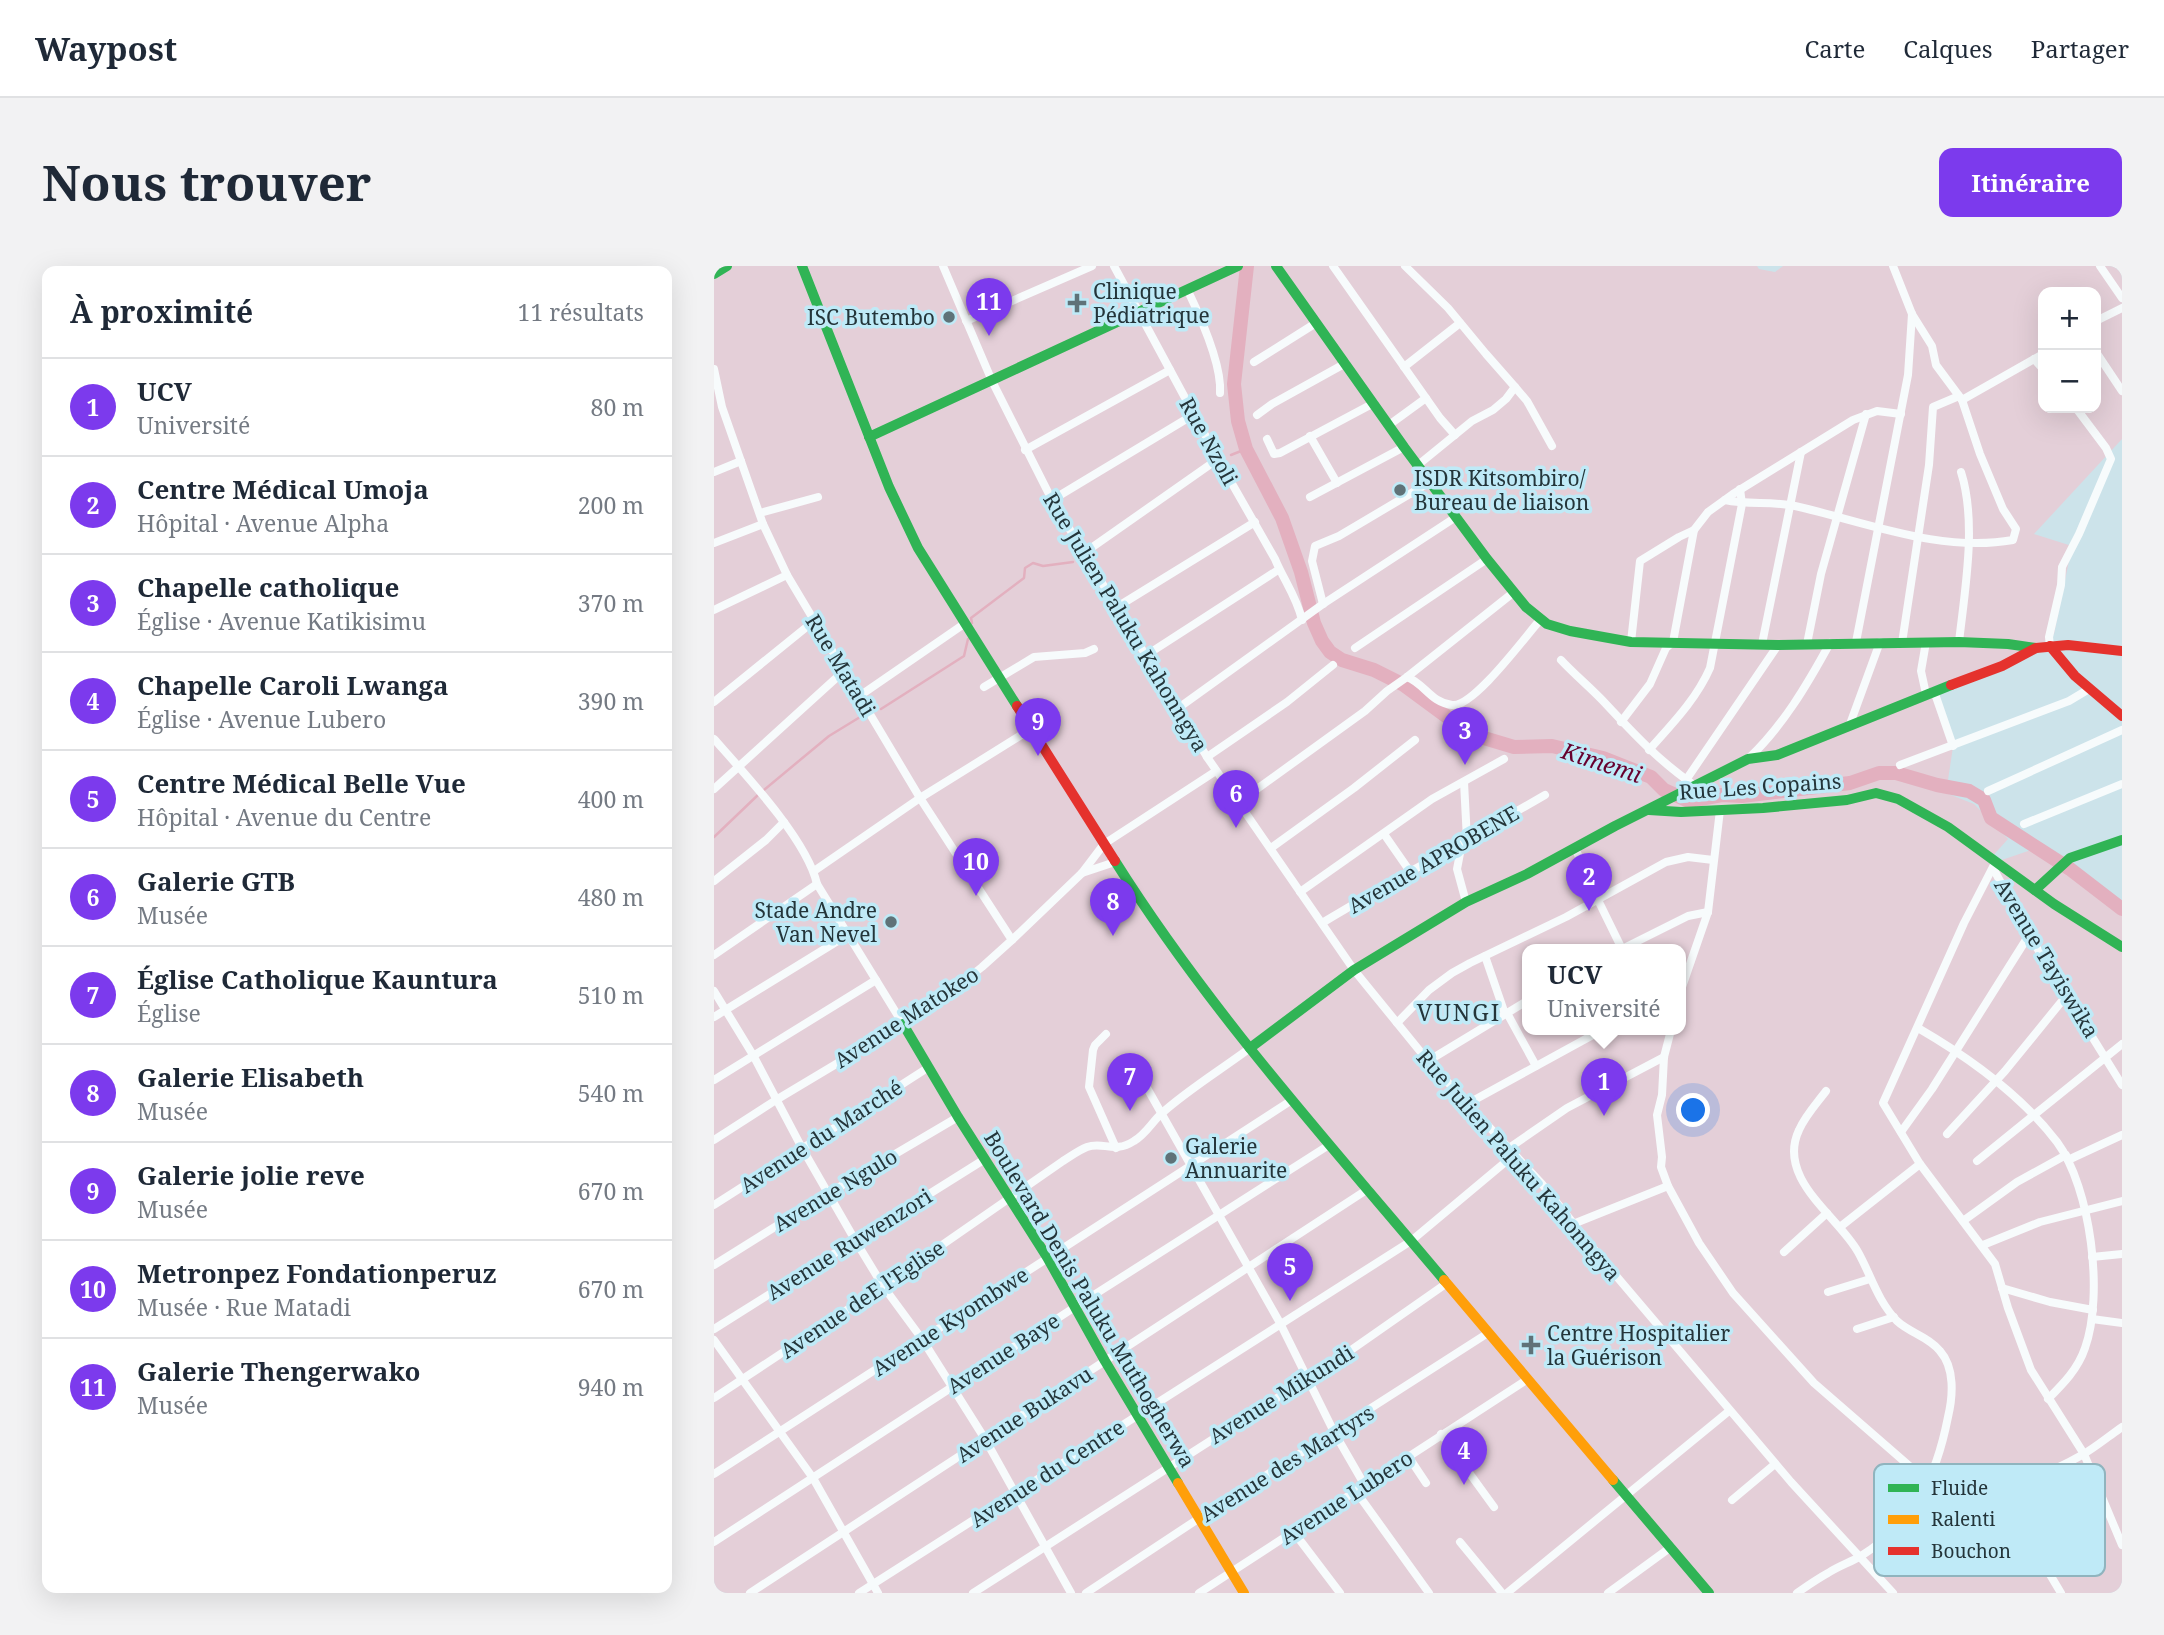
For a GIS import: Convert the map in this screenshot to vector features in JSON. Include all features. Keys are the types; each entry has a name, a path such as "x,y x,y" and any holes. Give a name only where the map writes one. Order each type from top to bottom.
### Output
{"main road":[{"path":"714,274 727,266"},
{"path":"802,266 889,487 918,548 1173,950 1329,1145 1709,1593"},
{"path":"869,437 1238,266"},
{"path":"1276,266 1487,559 1540,620 1570,631 1631,642 1779,645 1959,642 2008,644 2036,649"},
{"path":"1649,810 1689,785 1748,760 1777,755 2002,666 2036,649 2068,645 2122,650"},
{"path":"2050,646 2089,689 2122,716"},
{"name":"Rue Les Copains","path":"1250,1048 1354,970 1405,937 1466,902 1527,874 1649,810 1720,810 1847,800 1876,793 1898,799 1948,827 1995,865 2122,947"},
{"path":"2035,890 2070,858 2122,840"},
{"name":"Boulevard Denis Paluku Muthogherwa","path":"903,1024 958,1117 1047,1257 1105,1361 1244,1593"}],"street":[{"name":"Rue Julien Paluku Kahonngya","path":"943,266 992,381 1052,500 1207,757 1354,970 1429,1061 1512,1151 1729,1411 1839,1536 1874,1571"},
{"path":"966,321 1092,266"},
{"name":"Rue Nzoli","path":"1114,266 1193,415 1275,559 1278,570 1293,592 1303,620"},
{"path":"1333,266 1455,435"},
{"path":"1405,266 1448,307 1516,387 1552,446"},
{"path":"1725,500 1742,504 1791,505 1917,537 1969,543 2013,540 2016,529 2003,509 1961,398 1936,365 1932,346 1912,314 1893,266"},
{"path":"2100,266 2122,298"},
{"path":"1188,291 1199,313 1220,372 1220,393"},
{"path":"2101,318 2122,308"},
{"path":"1856,642 1908,375 1912,314"},
{"path":"1254,362 1316,323"},
{"path":"1404,367 1460,323"},
{"path":"1902,643 1930,454 1933,407 1961,398 2038,357"},
{"path":"2035,359 2038,363"},
{"path":"2101,360 2122,391"},
{"path":"1257,415 1346,363"},
{"name":"Rue Matadi","path":"714,369 718,409 741,461 763,524 787,575 920,799 1012,940"},
{"path":"1026,450 1170,370"},
{"path":"1418,465 1472,421 1493,410 1516,387"},
{"path":"1389,425 1426,398"},
{"path":"1267,439 1274,454 1374,403"},
{"path":"1621,722 1650,684 1666,648 1672,642 1694,530 1708,512 1741,489 1866,414 1877,411 1901,414"},
{"path":"2050,646 2049,637 2061,585 2062,567 2111,459 2080,413"},
{"path":"1807,644 1821,574 1866,414"},
{"path":"1052,500 1193,415"},
{"path":"1310,436 1337,483"},
{"path":"1310,497 1404,447"},
{"path":"1762,644 1801,452"},
{"path":"1084,553 1218,459"},
{"path":"714,471 741,461"},
{"path":"1959,642 1969,543 1967,492 1961,472"},
{"path":"1322,606 1312,561 1315,546 1339,536 1430,482"},
{"path":"1649,750 1673,723 1702,684 1710,668 1742,504 1741,489"},
{"path":"760,513 818,497"},
{"path":"1177,709 1322,606 1456,517"},
{"path":"1117,607 1255,522"},
{"path":"714,543 763,524"},
{"path":"1631,642 1640,561 1694,530"},
{"path":"1355,648 1487,559"},
{"path":"1145,656 1278,570"},
{"path":"714,610 787,575"},
{"path":"1239,802 1393,688 1514,592"},
{"path":"1407,677 1416,681 1431,698 1452,705 1462,704 1494,675 1540,620"},
{"path":"714,702 814,621"},
{"path":"858,697 964,624"},
{"path":"1850,724 1880,642"},
{"path":"1926,642 1921,671 1953,746"},
{"path":"1748,760 1780,724 1808,683 1830,643"},
{"path":"1561,660 1649,750 1689,785 1779,645"},
{"path":"984,687 1034,657 1085,653 1094,649"},
{"path":"1207,757 1287,702 1333,665"},
{"path":"714,789 845,670"},
{"path":"1900,765 2069,701 2089,689"},
{"path":"814,871 920,799 1031,729"},
{"path":"1988,791 2122,730"},
{"path":"714,739 784,822 814,871 817,884 903,1024"},
{"path":"1271,848 1363,782 1415,740"},
{"path":"1300,892 1432,799 1504,759"},
{"name":"Avenue Matokeo","path":"714,1140 903,1024 982,967 1082,873 1104,844 1216,771"},
{"path":"1464,782 1465,842 1457,869 1466,902"},
{"path":"2024,824 2122,784"},
{"name":"Avenue APROBENE","path":"1322,923 1409,870 1465,842 1545,794"},
{"path":"1686,976 1708,912 1720,810"},
{"path":"714,881 766,840 784,822"},
{"path":"1384,834 1409,870"},
{"path":"1575,848 1619,944"},
{"path":"1397,1023 1429,990 1452,972 1598,900 1666,862 1688,858 1713,860"},
{"path":"1082,873 1115,862"},
{"path":"1995,865 1964,923 1884,1099 1885,1108 1920,1164 1995,1264 2031,1370 2088,1464"},
{"name":"Avenue Tayiswika","path":"1995,865 2029,935 2122,1085"},
{"path":"714,955 817,884"},
{"path":"1631,944 1688,916 1708,912"},
{"path":"714,1017 849,934"},
{"path":"1901,1132 1932,1089 2029,935"},
{"path":"1485,956 1506,1014 1536,1066"},
{"path":"714,1080 876,980"},
{"path":"714,991 753,1055 855,1240 985,1439 1071,1593"},
{"path":"1947,1134 1996,1082 2066,996"},
{"path":"1429,1061 1522,1004"},
{"path":"1918,1028 1996,1082 2034,1115 2067,1158 2086,1210 2092,1257 2092,1314 2085,1348 2074,1372 2048,1399"},
{"path":"1106,1034 1093,1050 1089,1087 1116,1148 1133,1142 1161,1114 1250,1048"},
{"path":"1467,1104 1593,1035"},
{"path":"1670,1035 1657,1115 1661,1167 1668,1186 1706,1256 1763,1329 1814,1383 1907,1464"},
{"path":"1978,1161 2122,1044"},
{"name":"Avenue du Centre","path":"859,1593 1411,1241 1512,1151 1567,1108 1664,1058"},
{"name":"Avenue du Marché","path":"714,1205 929,1067"},
{"path":"1138,1072 1280,1323 1334,1432 1364,1484"},
{"path":"1826,1091 1798,1132 1795,1153 1802,1182 1858,1252 1870,1279 1894,1317 1909,1331 1941,1351 1950,1373 1950,1411 1935,1464"},
{"name":"Avenue Kyombwe","path":"714,1474 1292,1100"},
{"name":"Avenue Ngulo","path":"714,1265 958,1117"},
{"path":"1963,1221 2017,1182 2122,1135"},
{"name":"Avenue deE l'Eglise","path":"714,1398 1087,1147 1098,1145 1116,1148"},
{"name":"Avenue Baye","path":"714,1542 1329,1145"},
{"name":"Avenue Ruwenzori","path":"714,1329 985,1159"},
{"path":"1840,1227 1920,1164"},
{"path":"1573,1224 1668,1186"},
{"name":"Avenue Bukavu","path":"750,1593 1368,1189"},
{"path":"1983,1245 2028,1227 2122,1201"},
{"path":"1784,1252 1827,1213"},
{"path":"2092,1257 2122,1254"},
{"path":"1828,1292 1870,1279"},
{"name":"Avenue Mikundi","path":"973,1593 1399,1319 1447,1283"},
{"path":"2002,1288 2122,1323"},
{"path":"1857,1329 1894,1317"},
{"name":"Avenue des Martyrs","path":"1086,1593 1488,1334"},
{"path":"714,1340 813,1478 878,1593"},
{"name":"Avenue Lubero","path":"1199,1593 1528,1379"},
{"path":"1460,1542 1504,1593 1729,1411"},
{"path":"2065,1464 2122,1427"},
{"path":"1441,1434 1494,1507"},
{"path":"1408,1456 1426,1483"},
{"path":"1732,1500 1775,1464"},
{"path":"1355,1490 1429,1593"},
{"path":"2105,1504 2122,1545"},
{"path":"1293,1531 1340,1593"},
{"path":"1797,1593 1874,1546"},
{"path":"1608,1593 1671,1547"},
{"name":"Rue Julien Paluku Kahonngya","path":"1878,1576 1893,1593"},
{"path":"2051,1576 2061,1593"}],"shaded area":[{"path":"714,266 1757,266 1759,269 1775,272 1783,266 2122,266 2122,439 2034,534 2072,546 2054,634 2013,659 1930,688 1953,747 1946,793 1974,804 2008,839 1989,860 1993,863 2031,850 2122,913 2122,1593 714,1593"}],"waterway":[{"name":"Kimemi","path":"1247,266 1234,384 1238,421 1246,449 1282,518 1301,572 1314,623 1330,652 1342,660 1374,670 1404,685 1461,727 1484,738 1514,747 1552,746 1603,758 1651,777 1664,790 1689,801 1722,795 1742,796 1850,783 1879,773 1896,773 1969,791 1984,800 1991,818 2070,869 2122,909"},
{"path":"1231,455 1246,449"},
{"path":"972,623 971,618 1024,578 1025,568 1033,563 1043,566 1073,562"},
{"path":"881,709 964,656 968,639"},
{"path":"714,837 759,794 829,736 865,714"}],"traffic: fast":[{"path":"714,274 727,266"},
{"path":"802,266 889,487 918,548 1017,706"},
{"path":"869,437 1238,266"},
{"path":"1276,266 1487,559 1526,607 1547,624 1631,642 1778,645 1959,642 2036,648"},
{"path":"1250,1048 1354,970 1466,902 1527,874 1748,759 1777,755 1951,685"},
{"path":"1649,810 1681,812 1763,808 1847,800 1876,793 1898,799 1948,827 2054,904 2122,947"},
{"path":"2035,890 2070,858 2122,840"},
{"path":"1115,861 1190,971 1231,1024 1444,1280"},
{"path":"903,1024 958,1117 1047,1257 1178,1483"},
{"path":"1613,1480 1709,1593"}],"traffic: slow":[{"path":"1444,1280 1613,1480"},
{"path":"1178,1483 1244,1593"}],"traffic: jam":[{"path":"1951,685 2002,666 2036,648 2068,645 2122,651"},
{"path":"2050,646 2075,676 2122,716"},
{"path":"1017,706 1115,861"}],"place":[{"name":"Clinique Pédiatrique","path":"1077,303"},
{"name":"ISC Butembo","path":"949,317"},
{"name":"Galerie Thengerwako","path":"989,336"},
{"name":"ISDR Kitsombiro/ Bureau de liaison","path":"1400,490"},
{"name":"Galerie jolie reve","path":"1038,756"},
{"name":"Chapelle catholique","path":"1465,765"},
{"name":"Galerie GTB","path":"1236,828"},
{"name":"Metronpez Fondationperuz","path":"976,896"},
{"name":"Centre Médical Umoja","path":"1589,911"},
{"name":"Stade Andre Van Nevel","path":"891,922"},
{"name":"Galerie Elisabeth","path":"1113,936"},
{"name":"Église Catholique Kauntura","path":"1130,1111"},
{"name":"UCV","path":"1604,1116"},
{"name":"Galerie Annuarite","path":"1171,1158"},
{"name":"Centre Médical Belle Vue","path":"1290,1301"},
{"name":"Centre Hospitalier la Guérison","path":"1531,1345"},
{"name":"Chapelle Caroli Lwanga","path":"1464,1485"}],"district":[{"name":"VUNGI","path":"1459,1012"}]}
